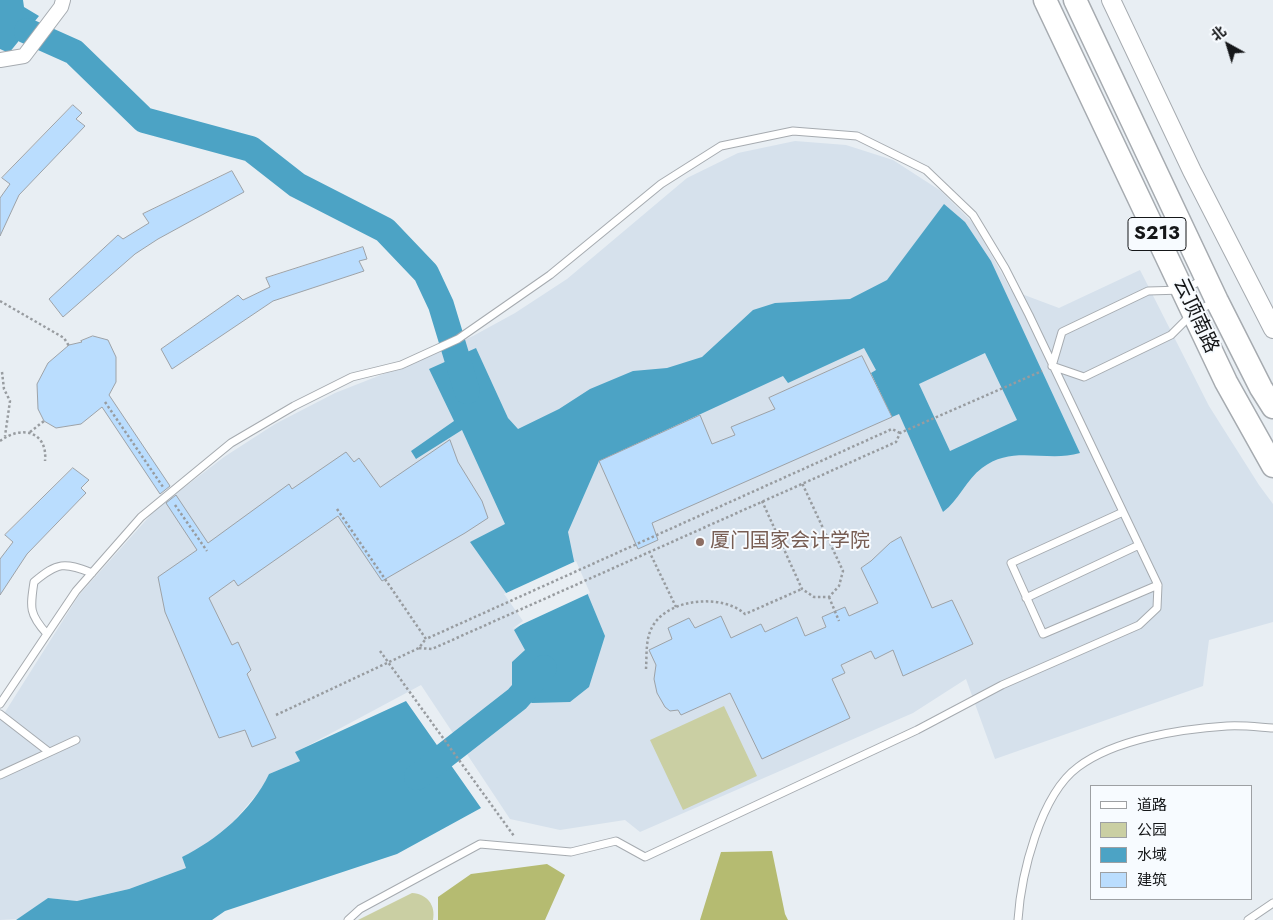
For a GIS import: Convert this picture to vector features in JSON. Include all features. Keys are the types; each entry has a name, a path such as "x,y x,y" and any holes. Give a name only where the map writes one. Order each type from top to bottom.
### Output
{"main road":[{"name":"云顶南路","path":"1045,0 1226,382 1273,466"},
{"name":"云顶南路","path":"1075,0 1217,301 1261,388 1273,407"}],"street":[{"path":"1111,0 1192,171 1273,329"},
{"path":"0,60 24,56 62,3"}],"lane":[{"path":"0,704 76,591 141,517 231,443 294,406 352,377 400,365 458,339 550,275 661,184 721,146 793,131 858,136 926,170 973,215 1005,268 1158,585 1157,608 1139,625 1002,685 917,730 645,857 616,841 571,852 480,844 360,909 348,920"},
{"path":"1052,366 1062,332 1148,291 1184,290 1206,278"},
{"path":"1052,366 1084,377 1171,335 1194,312 1217,301"},
{"path":"1123,512 1011,563 1043,634 1158,585"},
{"path":"1026,598 1139,545"},
{"path":"47,634 37,622 30,608 34,582 50,569 70,564 92,573"},
{"path":"0,714 49,752"},
{"path":"1019,919 1020,896 1036,837 1056,790 1077,768 1106,751 1161,735 1228,726 1273,728"},
{"path":"0,775 76,740"},
{"path":"1248,920 1273,903"}],"path":[{"path":"0,300 64,338 69,346"},
{"path":"419,648 432,649 896,442 900,433 1052,366"},
{"path":"2,372 4,389 10,401 5,437"},
{"path":"106,402 164,488"},
{"path":"0,441 5,437 29,432 44,421"},
{"path":"276,715 419,648 426,639 499,606 892,429 900,433"},
{"path":"29,432 43,441 46,449 45,461"},
{"path":"762,501 802,589 814,597 829,597 839,586 844,571 802,483"},
{"path":"175,505 206,551"},
{"path":"337,509 426,639"},
{"path":"650,551 676,607"},
{"path":"646,669 650,631 655,622 676,607 710,601 727,602 745,614 802,589"},
{"path":"829,597 839,621"},
{"path":"380,651 522,847"}],"shaded area":[{"name":"厦门国家会计学院","path":"795,141 846,145 893,160 941,191 974,224 1011,290 1059,308 1140,270 1209,406 1273,504 1273,622 1209,640 1203,686 995,759 966,679 913,713 640,832 625,820 560,830 510,819 421,685 296,752 300,761 269,774 263,787 233,822 203,847 182,857 186,868 129,889 77,901 48,898 20,919 0,920 0,720 79,595 156,509 224,457 275,424 335,393 419,360 473,336 515,313 567,279 687,178 738,153"}],"green space":[{"path":"724,706 757,776 683,810 650,740"},
{"path":"772,851 785,914 788,920 700,920 721,852"},
{"path":"547,864 565,875 545,920 438,920 438,897 471,874"},
{"path":"412,893 422,896 429,901 432,905 433,920 358,920"}],"water":[{"path":"0,0 23,0 24,7 39,16 9,53 0,49"},
{"path":"944,204 965,222 991,261 1080,453 1067,456 1018,455 994,461 976,473 954,502 943,512 899,414 892,417 871,373 876,370 864,348 788,383 783,376 599,461 568,532 574,561 605,636 589,687 570,702 532,703 512,691 512,662 525,650 514,630 526,621 470,542 505,524 462,430 416,459 411,451 454,421 429,369 476,348 508,418 518,429 559,409 590,389 633,371 667,368 702,357 753,310 775,303 850,299 887,280","holes":["985,353 1017,420 950,451 919,384"]},
{"path":"406,701 481,808 397,854 225,911 212,920 16,920 48,898 77,901 129,889 186,868 182,857 208,842 232,823 253,800 269,774 300,761 295,752"}],"pier":[{"path":"576,561 590,593 512,629 523,621 504,594"}],"building":[{"path":"73,105 82,113 76,119 85,126 19,195 0,236 0,198 10,184 2,178"},
{"path":"232,171 244,192 158,239 135,254 63,317 49,299 118,235 123,239 149,223 143,214"},
{"path":"363,247 367,259 359,261 364,271 273,301 172,369 161,349 238,295 243,300 270,287 266,278"},
{"path":"93,336 108,340 116,357 116,382 109,395 170,486 160,494 102,407 81,424 56,428 44,421 38,409 37,384 48,363 69,345 82,342"},
{"path":"862,356 892,417 652,523 658,540 638,549 599,461 700,415 712,444 735,435 731,427 775,409 769,398"},
{"path":"450,440 458,462 482,501 488,518 382,581 338,516 238,586 234,580 209,598 232,645 238,642 251,670 247,674 276,738 252,747 245,730 219,738 165,612 158,577 197,550 166,503 176,495 208,543 289,484 292,489 346,452 354,462 359,458 380,487"},
{"path":"73,468 89,480 81,488 86,493 27,554 0,595 0,559 13,542 5,535"},
{"path":"901,537 932,608 952,600 973,644 903,676 893,650 875,659 871,651 841,665 845,673 832,679 850,718 762,759 730,693 681,715 678,710 670,711 665,707 657,693 654,679 656,665 649,650 672,639 668,628 689,618 695,628 721,616 731,638 761,624 765,632 797,617 805,636 826,627 822,617 845,607 849,616 878,603 861,568 890,543"}],"waterway":[{"path":"27,31 74,52 144,120 251,149 297,185 385,230 426,273 441,305 467,391"},
{"path":"417,777 517,699 544,668"}],"place":[{"name":"厦门国家会计学院","path":"700,542"}]}
